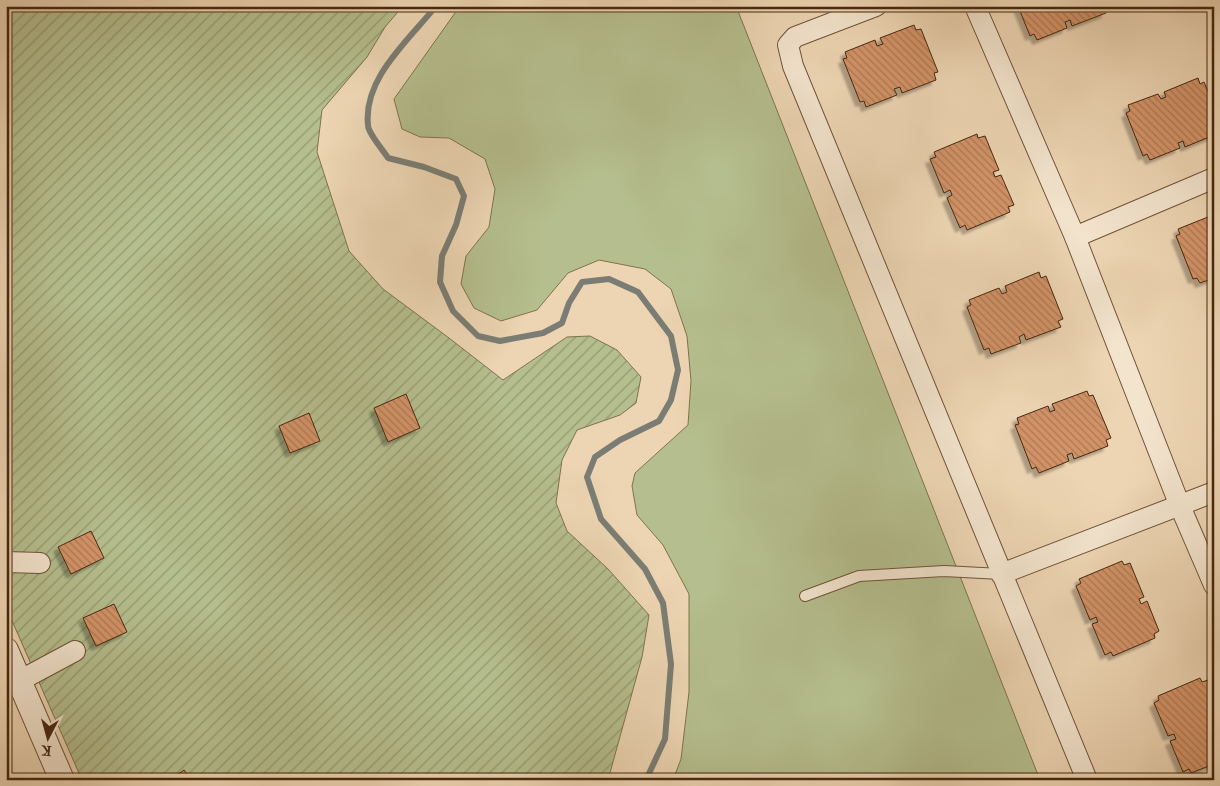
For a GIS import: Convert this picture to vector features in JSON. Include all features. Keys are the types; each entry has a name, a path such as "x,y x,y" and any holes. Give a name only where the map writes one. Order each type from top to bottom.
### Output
{"street":[{"path":"876,6 795,37 788,45 793,66 1087,780"},
{"path":"975,6 1075,237 1180,506 1214,585"},
{"path":"1075,237 1214,178"},
{"path":"1001,574 1214,492"},
{"path":"6,562 40,563"},
{"path":"6,650 62,780"},
{"path":"19,681 75,651"}],"lane":[{"path":"805,596 859,576 944,571 1001,574"}],"green space":[{"path":"6,6 403,6 385,27 367,57 322,110 317,152 349,251 383,289 503,380 567,337 590,336 617,350 641,377 636,403 620,415 577,430 562,460 556,503 567,531 608,569 649,615 642,657 608,780 82,780 6,607"},
{"path":"460,6 736,6 1040,780 673,780 681,759 689,692 689,594 663,545 637,515 632,486 635,473 688,425 691,381 687,336 671,289 645,269 599,260 568,273 537,310 501,321 474,308 461,284 466,256 489,227 495,189 485,159 449,138 420,137 402,129 394,99"}],"building":[{"path":"1018,6 1105,6 1106,13 1072,26 1070,20 1065,22 1067,28 1037,40 1034,34 1030,36"},
{"path":"914,25 916,30 921,29 938,72 934,73 936,80 902,93 900,87 894,89 897,95 866,107 864,101 860,102 843,59 847,58 845,52 875,40 877,46 883,44 880,38"},
{"path":"1198,78 1200,84 1204,82 1214,106 1214,135 1185,147 1183,141 1178,143 1180,148 1150,160 1147,154 1143,156 1126,113 1130,111 1128,105 1158,94 1161,99 1166,97 1164,92"},
{"path":"977,134 978,138 985,136 999,170 993,172 995,177 1001,175 1014,205 1008,207 1010,212 967,230 965,225 960,228 947,198 952,195 950,190 944,193 930,159 936,157 934,152"},
{"path":"1208,217 1210,222 1214,221 1214,278 1200,283 1197,278 1193,279 1176,236 1180,234 1178,229"},
{"path":"1039,272 1041,278 1046,276 1063,319 1058,321 1061,327 1026,340 1024,334 1019,337 1021,343 991,354 989,348 984,350 967,307 971,305 969,300 999,288 1002,294 1007,292 1005,286"},
{"path":"1087,391 1089,396 1093,395 1111,438 1106,440 1108,446 1074,459 1072,453 1067,455 1069,461 1039,473 1036,467 1032,469 1015,425 1019,424 1017,418 1048,406 1050,412 1055,410 1052,404"},
{"path":"406,394 420,428 388,442 374,408"},
{"path":"309,413 320,441 290,453 279,426"},
{"path":"91,531 104,558 71,574 58,547"},
{"path":"1122,561 1124,565 1130,563 1144,597 1139,599 1141,604 1147,601 1159,631 1154,634 1155,638 1113,656 1111,652 1105,655 1092,624 1098,622 1096,617 1090,620 1076,586 1081,583 1079,579"},
{"path":"114,604 127,632 96,646 83,618"},
{"path":"1200,678 1202,682 1208,680 1214,692 1214,764 1191,773 1189,769 1183,772 1170,741 1176,739 1174,734 1168,736 1154,703 1159,700 1158,696"},
{"path":"184,770 191,780 170,780"}],"waterway":[{"path":"436,6 401,46 380,76 368,108 368,125 373,137 388,158 424,167 456,179 464,196 456,225 442,256 440,282 453,311 478,336 500,341 543,333 562,323 569,303 582,282 609,279 638,292 671,336 678,370 671,400 659,421 620,440 595,457 587,477 601,519 645,569 663,603 671,664 665,739 646,780"}]}
